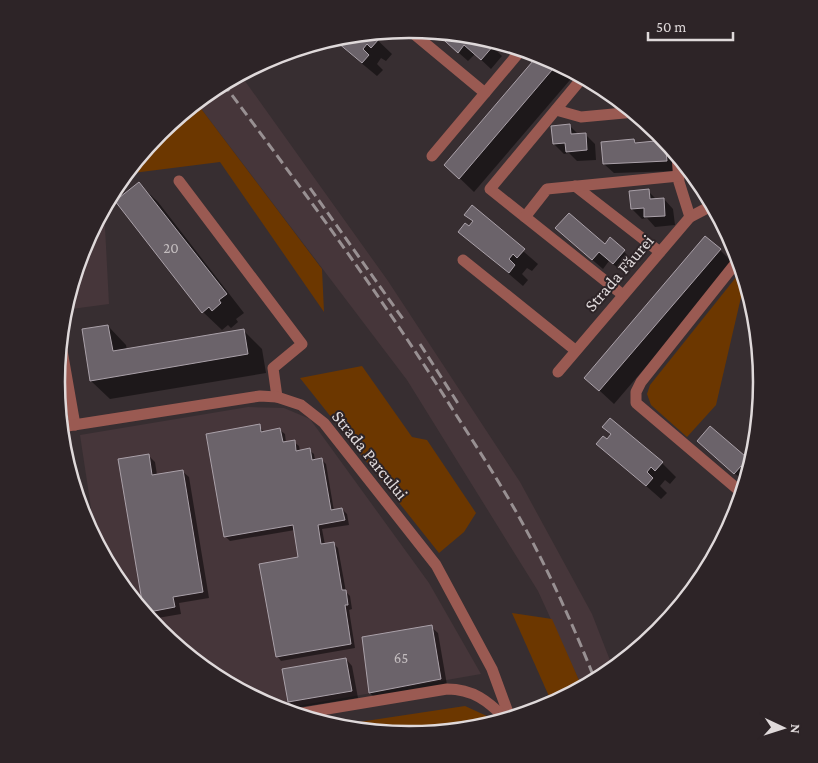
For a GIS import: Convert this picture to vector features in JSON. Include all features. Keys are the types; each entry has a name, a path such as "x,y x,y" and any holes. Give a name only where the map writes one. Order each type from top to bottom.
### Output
{"street":[{"path":"419,38 485,93"},
{"path":"432,156 517,55"},
{"path":"578,83 490,190 623,295"},
{"path":"556,110 580,117 623,113"},
{"path":"678,167 690,217"},
{"path":"524,217 547,189 679,176"},
{"path":"179,181 302,344 274,368 277,397"},
{"path":"575,186 660,252"},
{"name":"Strada Făurei","path":"558,372 690,217 706,209"},
{"path":"464,260 576,350"},
{"path":"733,266 641,382 636,392 636,403 736,488"},
{"path":"65,371 75,425"},
{"name":"Strada Parcului","path":"68,426 239,397 277,397 301,405 324,423 436,564 492,669 507,711"},
{"path":"312,711 447,689 467,691 477,695 499,714"}],"shaded area":[{"path":"244,80 388,281 520,482 592,614 610,660 600,668 579,680 538,591 407,380 201,108 218,95"},
{"path":"201,108 322,269 324,312 220,162 136,173 166,138"},
{"path":"105,221 109,304 73,309 83,271"},
{"path":"737,277 742,295 716,405 687,437 651,405 647,394 650,385"},
{"path":"362,366 412,437 427,440 476,513 464,532 439,553 300,378"},
{"path":"65,371 75,425 68,426"},
{"path":"248,407 284,408 310,419 429,583 481,674 296,706 257,690 218,668 182,640 150,608 123,573 111,553 92,516 80,435"},
{"path":"512,613 552,619 579,680 549,696"},
{"path":"465,706 488,716 454,723 409,726 359,722"}],"building":[{"path":"379,39 371,48 367,44 363,49 369,55 362,63 340,44"},
{"path":"443,39 492,48 481,60 464,45 458,53"},
{"path":"533,61 553,69 459,179 444,165"},
{"path":"570,124 571,134 586,133 587,150 566,152 565,143 553,144 551,126"},
{"path":"634,139 635,143 655,141 666,153 667,161 603,164 601,142"},
{"path":"139,182 227,294 219,300 221,303 212,311 209,307 202,313 116,202"},
{"path":"649,189 650,199 664,198 665,216 644,217 644,208 631,209 629,191"},
{"path":"472,205 525,249 517,258 513,254 509,259 515,265 509,273 458,232 465,223 469,226 473,221 464,215"},
{"path":"569,213 605,244 610,237 625,250 613,264 599,252 592,260 555,228"},
{"path":"705,236 721,249 599,391 584,378"},
{"path":"108,325 113,351 244,329 248,354 90,381 82,329"},
{"path":"610,418 663,462 655,471 651,467 647,472 653,478 646,486 596,444 603,436 607,439 611,434 602,427"},
{"path":"260,424 261,432 280,428 283,442 295,440 296,451 310,448 312,460 322,458 331,510 342,508 345,520 318,525 321,544 334,542 342,590 346,590 348,605 345,605 351,644 276,657 259,564 298,557 293,525 224,537 206,434"},
{"path":"710,426 745,456 742,467 734,474 697,441"},
{"path":"149,454 152,475 183,470 203,592 173,597 175,607 153,611 141,598 118,459"},
{"path":"432,625 441,679 369,693 362,637"},
{"path":"346,658 352,691 288,702 282,669"}],"railway":[{"path":"228,89 370,285 494,474 548,574 573,626 592,673"},
{"path":"310,188 403,319"},
{"path":"420,344 459,405"}]}
